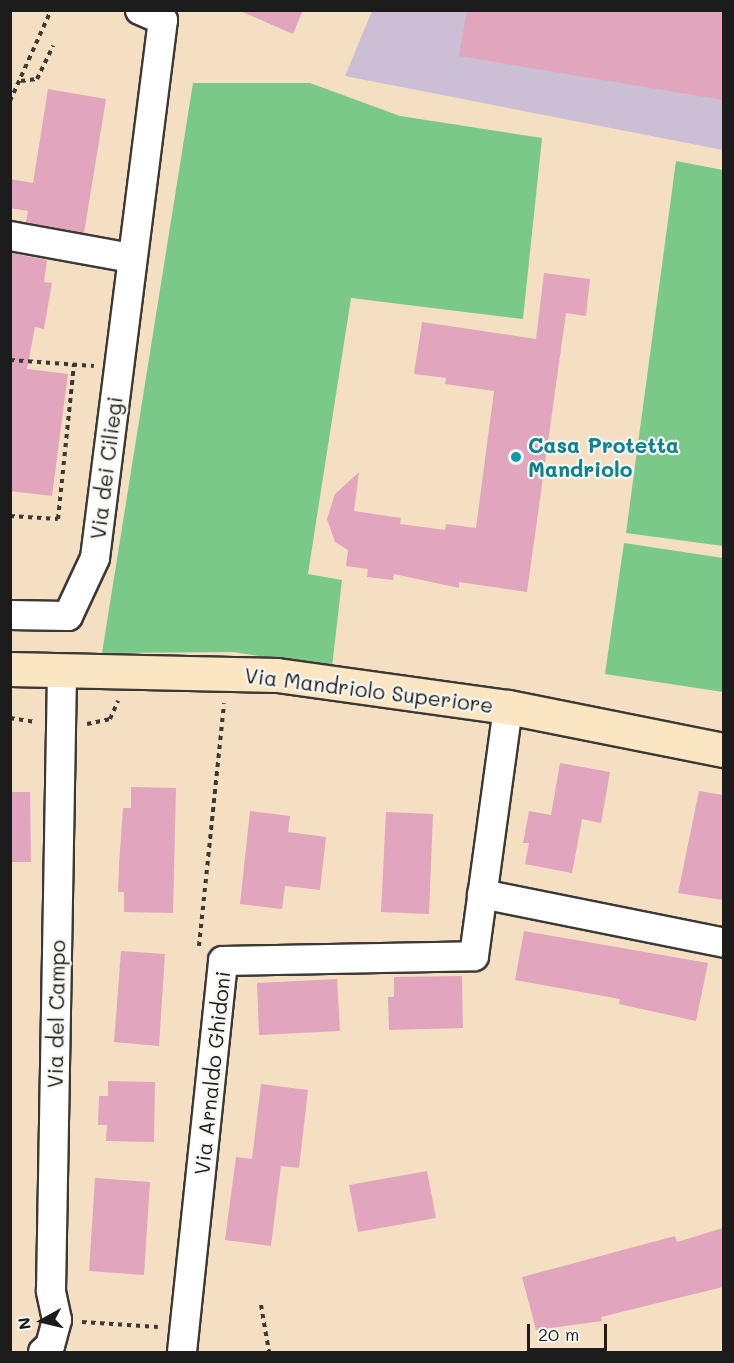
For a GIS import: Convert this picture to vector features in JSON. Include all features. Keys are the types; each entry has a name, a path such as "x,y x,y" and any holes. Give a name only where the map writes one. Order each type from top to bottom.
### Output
{"street":[{"name":"Via dei Ciliegi","path":"10,615 68,616 95,558 131,258 156,14"},
{"path":"10,236 131,258"},
{"name":"Via Mandriolo Superiore","path":"10,669 278,675 508,707 723,750"},
{"name":"Via del Campo","path":"43,1353 50,1346 57,1320 51,1291 62,671"},
{"name":"Via Arnaldo Ghidoni","path":"182,1353 224,961 474,956 508,707"},
{"path":"482,894 723,942"}],"path":[{"path":"10,101 51,10"},
{"path":"20,81 37,79 53,46"},
{"path":"10,360 118,367"},
{"path":"10,516 58,519 74,364"},
{"path":"10,718 61,724 103,722 110,719 121,698"},
{"path":"261,1305 269,1353"},
{"path":"57,1320 160,1327"}],"shaded area":[{"path":"372,11 723,11 723,150 345,76"}],"green space":[{"path":"193,83 310,83 400,116 542,138 523,319 351,298 308,574 342,580 332,667 233,652 102,653"},
{"path":"676,161 723,170 723,546 626,533"},
{"path":"624,543 723,558 723,692 605,674"}],"building":[{"path":"238,10 303,10 293,34"},
{"path":"467,10 723,10 723,100 459,56"},
{"path":"48,89 106,99 84,233 26,222 28,211 10,208 10,179 33,183"},
{"path":"10,253 47,260 44,282 52,283 44,329 35,327 27,369 68,374 52,496 10,491"},
{"name":"Casa Protetta Mandriolo","path":"544,273 590,279 586,316 566,313 527,592 459,582 459,588 394,574 393,580 367,577 368,569 346,566 348,550 335,542 327,519 335,494 359,472 354,511 401,518 400,524 445,530 446,524 476,528 494,391 445,384 446,378 414,374 422,322 536,339"},
{"path":"560,763 610,772 601,823 582,819 572,873 525,864 529,843 523,843 529,811 551,815"},
{"path":"131,787 176,788 173,913 124,912 124,892 118,892 119,865 123,808 131,808"},
{"path":"699,791 723,795 723,900 678,893"},
{"path":"10,792 30,792 31,862 10,862"},
{"path":"250,811 290,816 288,832 326,837 320,890 285,886 282,909 240,904"},
{"path":"386,812 433,814 429,914 381,912"},
{"path":"524,931 708,963 696,1021 619,1004 620,999 515,980"},
{"path":"121,951 165,954 159,1046 114,1042"},
{"path":"462,976 463,1028 389,1030 388,997 394,997 394,977"},
{"path":"337,979 340,1031 259,1035 257,983"},
{"path":"108,1081 155,1082 154,1142 106,1141 107,1125 98,1125 99,1096 108,1096"},
{"path":"261,1084 308,1090 299,1168 281,1166 271,1246 225,1240 236,1157 252,1159"},
{"path":"427,1171 436,1218 358,1232 349,1185"},
{"path":"95,1178 150,1182 144,1275 89,1271"},
{"path":"723,1228 723,1287 601,1317 602,1321 536,1330 522,1277 675,1236 677,1242"}],"place":[{"name":"Casa Protetta Mandriolo","path":"516,457"}]}
